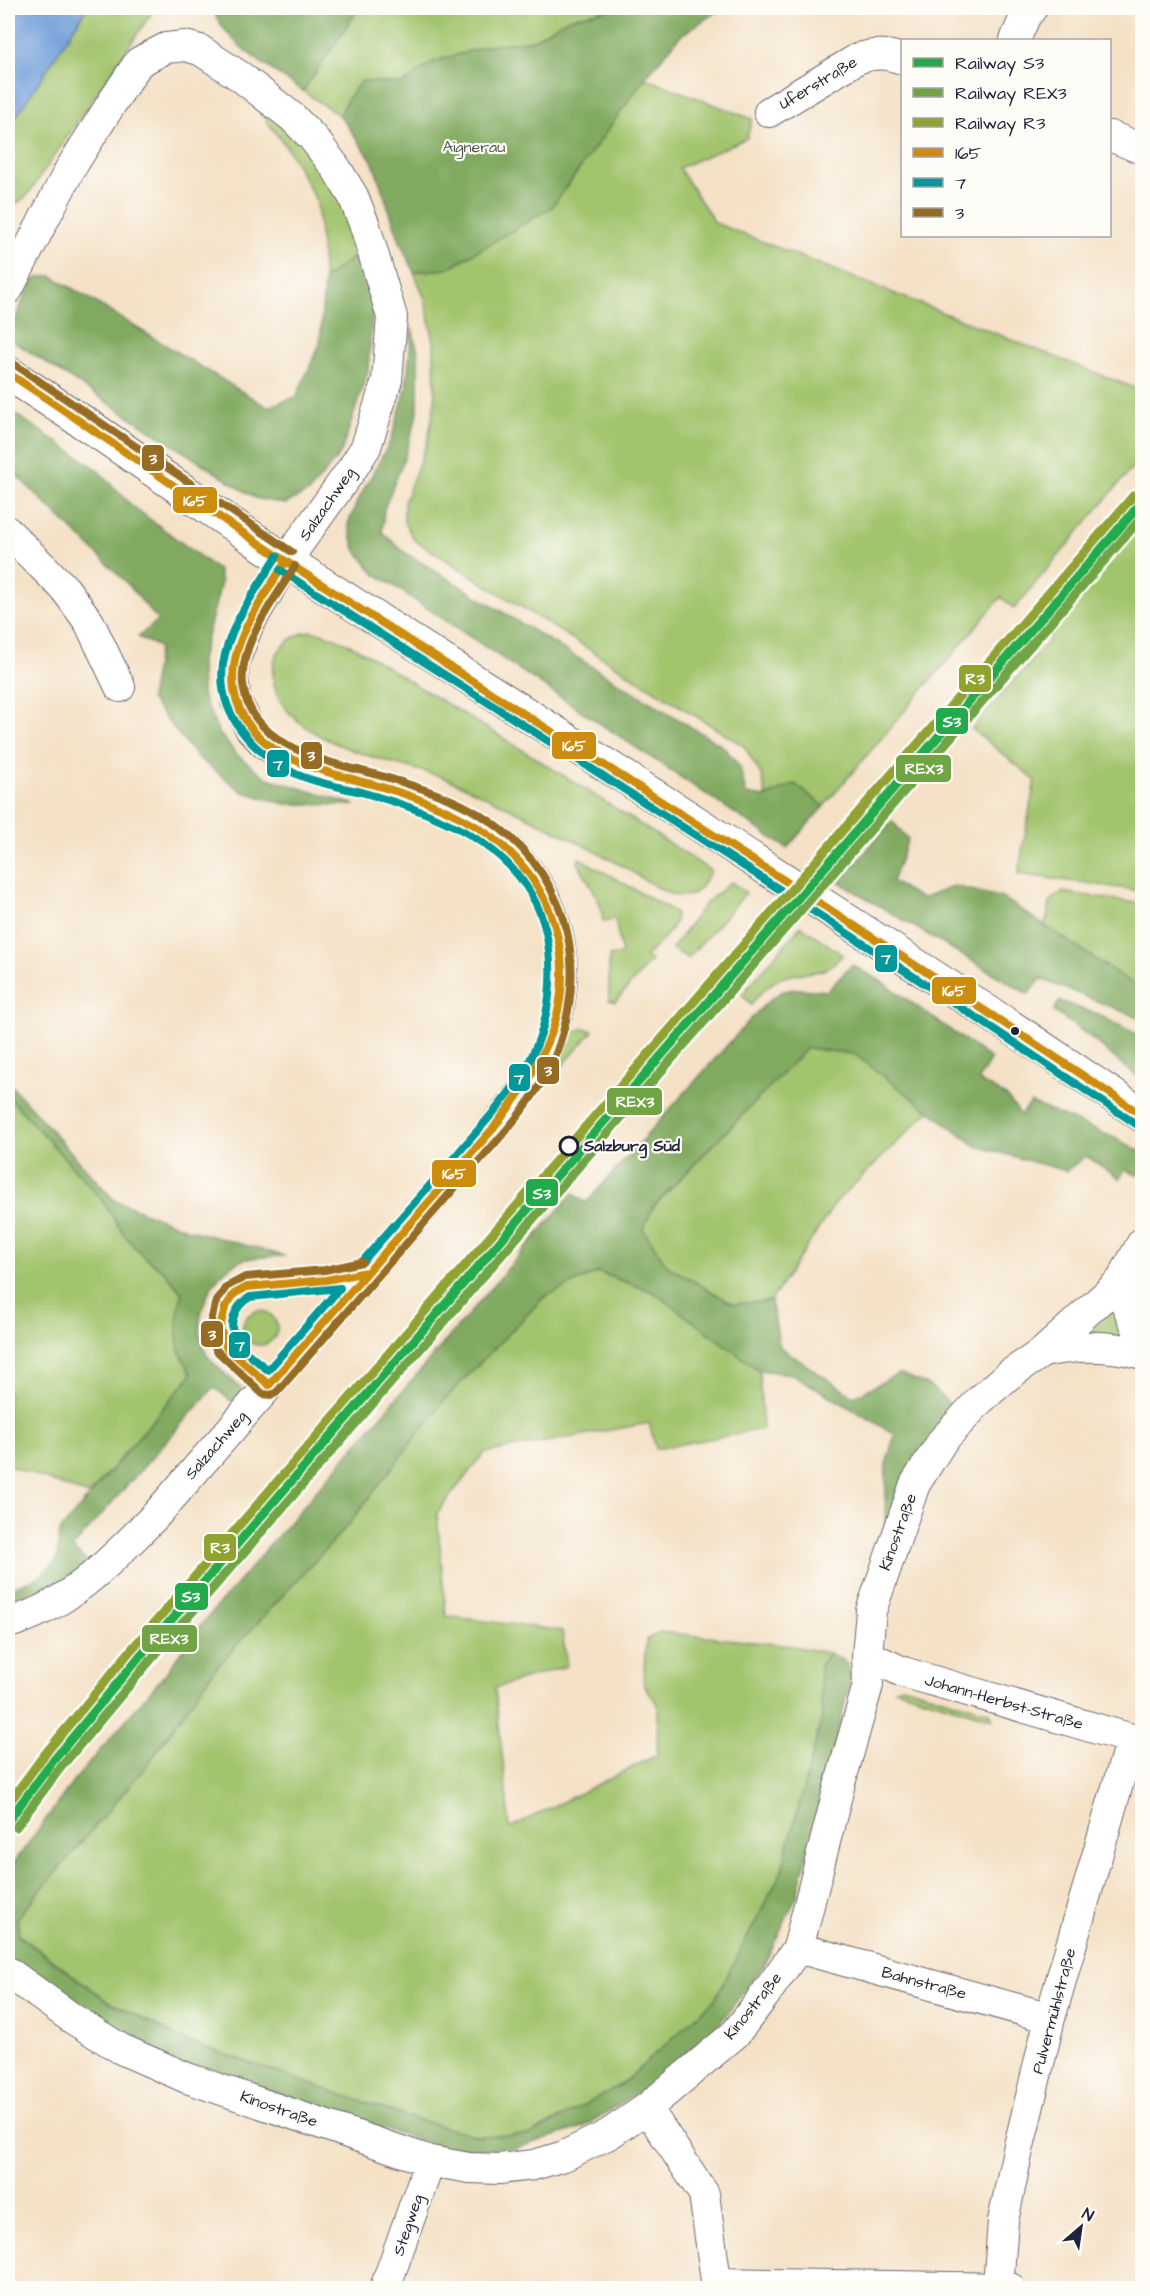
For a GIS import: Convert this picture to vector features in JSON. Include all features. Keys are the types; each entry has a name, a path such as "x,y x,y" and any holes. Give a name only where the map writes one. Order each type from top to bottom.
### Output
{"main road":[{"path":"8,373 286,561 689,818 1131,1108"}],"street":[{"path":"1015,39 1025,17 1032,8"},
{"name":"Salzachweg","path":"8,289 70,169 139,63 166,48 185,46 200,50 241,77 292,117 313,138 336,168 353,196 365,226 392,317 387,380 366,447 286,561 248,626 234,662 233,679 236,701 250,728 264,743 283,756 302,765 407,795 466,819 500,841 523,863 554,916 563,975 558,1013 544,1054 524,1088 491,1131 156,1515 112,1560 85,1583 49,1606 8,1623"},
{"name":"Uferstraße","path":"770,112 857,59 874,54 901,59"},
{"path":"1111,136 1143,149"},
{"path":"8,532 65,589 89,622 120,687"},
{"name":"Kinostraße","path":"8,1972 73,2019 132,2054 187,2078 430,2161 469,2168 499,2169 534,2165 564,2156 609,2134 647,2108 735,2034 798,1948 840,1783 868,1685 867,1655 871,1611 915,1484 943,1440 980,1400 1010,1374 1043,1352 1121,1281 1143,1243"},
{"path":"1121,1281 1125,1301 1143,1339"},
{"path":"1043,1352 1088,1346 1123,1348 1143,1354"},
{"name":"Johann-Herbst-Straße","path":"867,1655 903,1672 1137,1741"},
{"name":"Pulvermühlstraße","path":"1004,2288 1003,2221 1050,2018 1137,1741"},
{"name":"Bahnstraße","path":"798,1948 1050,2018"},
{"path":"647,2108 704,2194 717,2286 1004,2288"},
{"name":"Stegweg","path":"385,2289 430,2161"}],"green space":[{"path":"87,8 155,8 27,196 8,209 8,129"},
{"path":"212,8 359,8 303,91 239,45 219,22"},
{"path":"359,8 616,8 567,19 533,40 487,46 433,62 403,85 362,81 347,99 340,116 303,91"},
{"name":"Aignerau","path":"616,8 722,8 680,36 645,78 552,207 447,269 414,272 401,244 372,160 340,116 347,99 362,81 403,84 433,62 487,46 533,40 567,19"},
{"path":"645,78 752,119 747,138 679,168 715,223 1142,391 1142,456 1014,609 1001,597 824,806 795,784 766,797 762,776 744,746 414,540 404,522 404,503 428,440 435,401 434,343 425,299 414,272 447,269 552,207"},
{"path":"258,101 319,155 365,249 324,279 317,202 288,149 258,110"},
{"path":"365,249 373,305 368,371 341,453 309,492 285,504 255,498 8,338 30,283 39,277 52,276 267,407 296,397 320,344 324,279"},
{"path":"412,328 418,352 418,412 404,459 384,509 382,532 404,552 724,747 740,767 746,794 766,797 794,784 824,806 787,848 374,573 355,549 348,524 357,502 391,440 406,389"},
{"path":"8,409 97,469 131,505 218,570 221,583 201,660 202,695 219,733 237,755 267,778 355,805 286,804 243,792 197,757 150,699 159,647 138,637 158,620 125,581 8,467"},
{"path":"1142,521 1142,891 1018,874 1035,780 972,729 1050,639 1044,633"},
{"path":"309,631 335,638 363,652 564,776 711,871 700,888 692,895 674,895 572,839 459,784 363,754 309,729 289,713 276,692 273,667 277,654 285,644"},
{"path":"892,821 908,839 892,882 922,899 954,886 1003,898 1142,990 1142,1019 1041,979 1028,994 839,882"},
{"path":"579,858 676,913 676,919 670,931 646,957 651,961 615,1002 609,1000 609,956 622,954 615,919 603,921 601,907 578,863"},
{"path":"731,882 746,893 688,958 672,949 704,905"},
{"path":"1062,892 1137,903 1142,906 1142,990 1045,926 1051,900"},
{"path":"801,926 843,955 822,971 776,980 751,1005 742,994"},
{"path":"852,965 884,983 991,1059 978,1080 1006,1096 1021,1115 1031,1103 1142,1152 1142,1175 1136,1175 1125,1169 1120,1179 1086,1156 1066,1171 976,1146 854,1054 807,1048 653,1207 643,1229 667,1266 733,1304 771,1301 780,1347 854,1397 899,1373 930,1386 957,1411 885,1530 886,1464 895,1434 792,1374 759,1370 653,1292 598,1272 544,1297 444,1400 349,1524 214,1670 147,1765 17,1918 19,1936 108,2001 188,2042 404,2116 477,2136 530,2135 624,2083 715,1999 781,1873 822,1718 820,1666 829,1653 844,1660 852,1674 797,1895 764,1965 717,2027 642,2090 583,2127 516,2148 483,2150 436,2145 191,2069 126,2041 8,1962 8,1871 73,1782 166,1673 196,1631 573,1193 586,1203 757,1012 774,996 796,989 827,991"},
{"path":"1060,1001 1099,1015 1142,1037 1140,1079 1086,1034 1053,1011"},
{"path":"584,1028 593,1031 550,1080 573,1033"},
{"path":"807,1048 854,1054 930,1110 836,1202 771,1301 733,1304 667,1266 643,1229 653,1207"},
{"path":"8,1082 114,1200 186,1229 285,1256 252,1258 234,1264 216,1282 204,1305 200,1331 207,1355 244,1391 232,1402 214,1387 72,1548 89,1563 61,1584 8,1607 8,1589 40,1576 56,1561 60,1531 192,1374 180,1352 177,1338 182,1293 165,1272 142,1255 123,1233 99,1196 8,1096"},
{"path":"8,1096 99,1196 123,1233 142,1255 165,1272 182,1294 178,1316 180,1352 192,1374 89,1495 8,1465"},
{"path":"598,1272 653,1292 759,1370 763,1429 656,1449 649,1423 484,1453 437,1513 446,1616 562,1631 567,1666 495,1688 510,1828 657,1755 658,1705 643,1683 646,1640 660,1632 792,1646 829,1653 820,1666 822,1718 781,1873 715,1999 624,2083 530,2135 477,2136 404,2116 188,2042 108,2001 19,1935 17,1918 147,1765 214,1670 349,1524 444,1400 544,1297"},
{"path":"1117,1298 1135,1342 1072,1339"},
{"path":"260,1311 272,1316 277,1328 272,1340 260,1345 248,1340 243,1328 248,1316"},
{"path":"903,1686 990,1712 993,1719 895,1689"}],"water":[{"path":"8,8 87,8 8,129"}],"rail line":[{"name":"R3","path":"8,1804 45,1754 131,1650 1134,495"},
{"name":"S3","path":"8,1821 53,1761 139,1657 1142,502"},
{"name":"REX3","path":"16,1827 61,1767 147,1664 1142,517"}],"transit line":[{"name":"3","path":"14,364 292,552"},
{"name":"165","path":"8,373 290,564 824,906 1142,1115"},
{"name":"7","path":"277,556 237,621 226,649 222,682 232,716 241,730 266,755 296,774 419,811 475,838 499,855 519,877 535,902 549,948 550,981 546,1013 537,1045 523,1073 488,1119 362,1262"},
{"name":"165","path":"269,1385 508,1109 537,1065 548,1042 561,992 562,966 558,938 548,907 533,880 515,857 493,838 441,808 298,761 278,751 261,738 247,722 237,702 233,683 234,664 246,627 286,561"},
{"name":"3","path":"295,566 252,637 243,668 243,684 249,706 261,724 278,739 298,750 320,759 439,795 470,809 498,827 522,848 550,887 564,921 571,960 570,999 561,1037 555,1056 535,1093 494,1144 277,1392 271,1395 263,1394 216,1350 210,1326 215,1304 226,1287 245,1277 325,1270 362,1262"},
{"name":"7","path":"280,570 817,913 1136,1124"},
{"name":"165","path":"269,1385 226,1347 220,1328 225,1308 234,1294 247,1287 326,1280 367,1272"},
{"name":"7","path":"340,1288 268,1370 237,1342 232,1328 233,1319 241,1303 250,1297 340,1288"}],"place":[{"name":"Salzburg Süd","path":"569,1146"}]}
